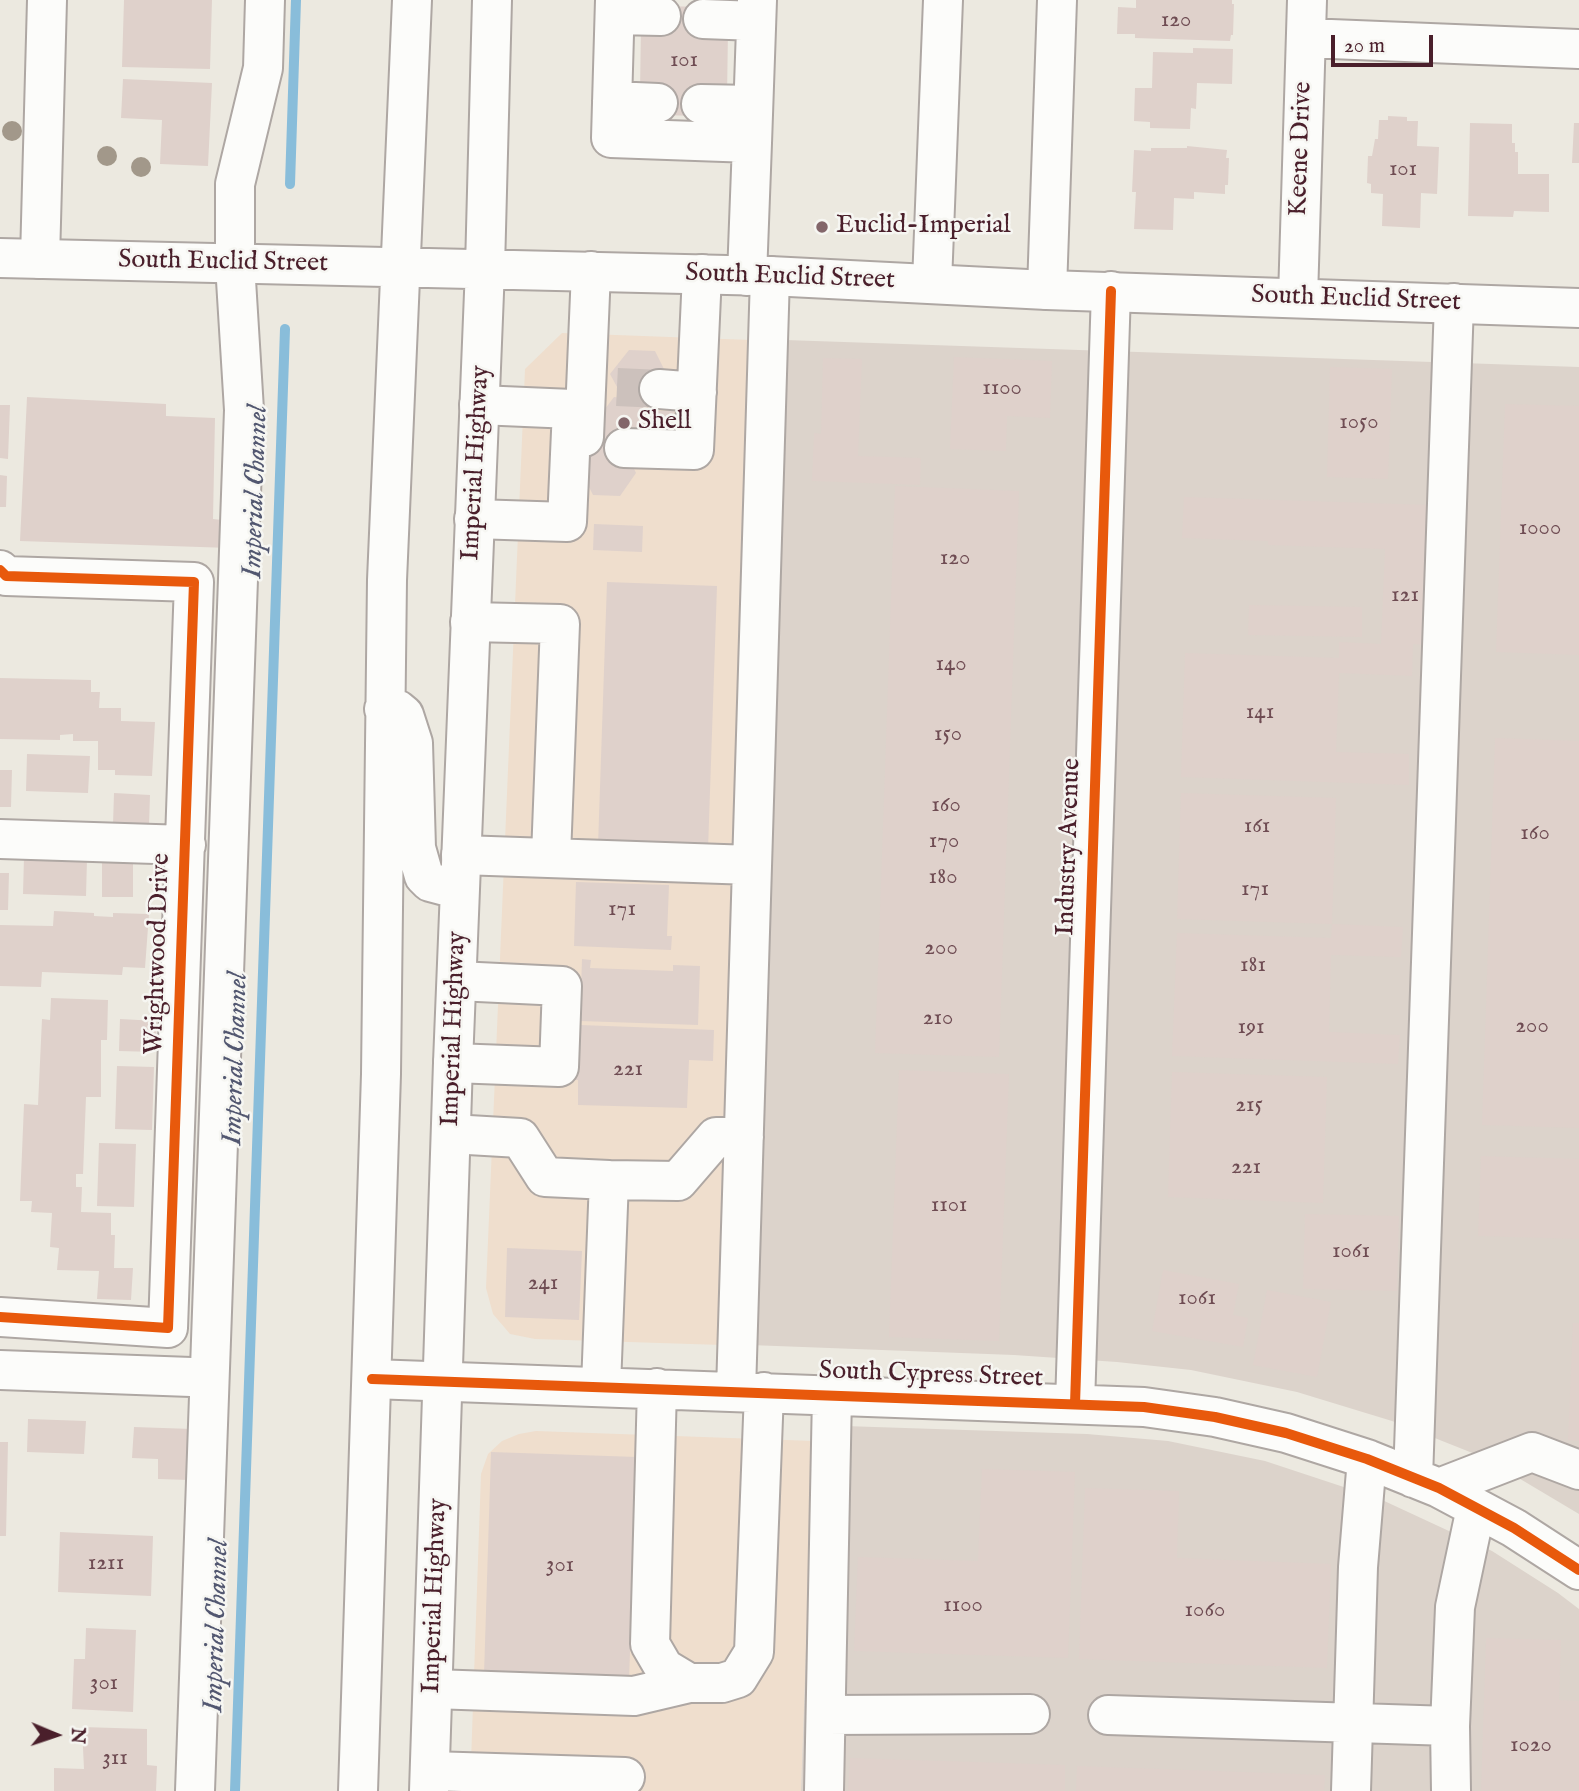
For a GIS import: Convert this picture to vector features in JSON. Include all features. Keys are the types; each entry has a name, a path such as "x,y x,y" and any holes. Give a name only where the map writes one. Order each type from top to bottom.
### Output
{"main road":[{"path":"40,259 47,0"},
{"path":"195,1791 244,410 235,264 235,184 263,68 265,0"},
{"path":"358,1791 381,1074 387,580 412,0"},
{"name":"Imperial Highway","path":"430,1781 453,1063 485,268 492,0"},
{"path":"932,283 943,0"},
{"path":"1047,290 1057,0"},
{"name":"Keene Drive","path":"1298,298 1307,0"},
{"path":"661,16 615,7 611,138 751,143"},
{"path":"433,1689 635,1696 689,1683 722,1683 738,1678 754,1652 744,1137 752,865 759,276 751,143 756,10 703,19"},
{"path":"1306,38 1579,49"},
{"path":"612,101 658,103"},
{"path":"701,104 753,105"},
{"name":"South Euclid Street","path":"0,257 702,274 1047,290 1579,308"},
{"path":"474,519 567,523 592,422 591,271"},
{"path":"479,405 592,422 694,450 702,274"},
{"name":"Industry Avenue","path":"1075,1404 1111,291"},
{"path":"1454,303 1426,1483 1532,1452 1579,1470"},
{"path":"659,389 697,392"},
{"name":"Wrightwood Drive","path":"0,570 6,576 194,582 168,1328 0,1317"},
{"path":"470,622 560,624 551,856"},
{"path":"384,709 398,710 404,715 413,743 416,848 420,866 430,882 461,873 551,856 752,865"},
{"path":"0,839 186,845"},
{"path":"453,1063 559,1067 562,986 457,981"},
{"path":"451,1134 520,1138 544,1177 678,1181 716,1137 744,1137"},
{"path":"601,1386 609,1180"},
{"path":"0,1370 191,1377"},
{"name":"South Cypress Street","path":"372,1379 1144,1407 1214,1417 1286,1433 1367,1459 1426,1483 1514,1528 1579,1570"},
{"path":"657,1388 650,1644 664,1668 689,1683"},
{"path":"824,1791 832,1395"},
{"path":"1351,1791 1358,1567 1367,1459"},
{"path":"1451,1791 1450,1727 1455,1607 1476,1507"},
{"path":"826,1715 1031,1714"},
{"path":"1108,1715 1450,1727"},
{"path":"430,1781 625,1777"}],"shaded area":[{"path":"562,333 751,340 722,1345 535,1339 510,1334 493,1314 486,1288 525,369"},
{"path":"785,340 1579,367 1579,1514 1485,1458 1392,1421 1297,1392 1191,1370 1014,1355 750,1345"},
{"path":"814,1425 1087,1434 1168,1441 1265,1461 1380,1499 1492,1551 1579,1609 1579,1791 801,1791"},
{"path":"536,1431 814,1441 801,1791 470,1791 481,1474 488,1454 502,1441"}],"building":[{"path":"124,0 212,0 210,69 122,67"},
{"path":"1136,0 1232,0 1233,35 1230,41 1135,38 1135,34 1117,34 1118,7 1136,8"},
{"path":"661,6 704,7 728,30 727,97 701,116 657,115 640,92 641,26"},
{"path":"1193,48 1233,49 1232,84 1197,83 1196,109 1191,108 1190,129 1150,128 1150,122 1134,121 1135,88 1152,88 1153,52 1193,53"},
{"path":"123,79 212,83 208,166 160,164 162,120 121,118"},
{"path":"1388,116 1407,117 1407,121 1418,121 1417,146 1439,147 1437,194 1421,193 1420,228 1382,226 1383,194 1371,193 1371,184 1367,183 1368,156 1372,156 1375,139 1378,139 1379,120 1388,120"},
{"path":"1470,123 1512,124 1512,143 1515,143 1515,152 1518,152 1518,174 1549,174 1549,212 1514,211 1513,217 1468,216"},
{"path":"1574,123 1579,123 1579,163 1572,163"},
{"path":"1187,146 1227,150 1228,185 1225,185 1225,194 1194,192 1194,199 1174,198 1173,230 1134,229 1134,150 1151,151 1151,148"},
{"name":"Shell","path":"629,350 655,351 668,377 652,401 640,400 645,411 674,411 673,437 624,448 636,473 620,496 593,495 579,467 597,444 606,445 596,421 614,397 623,398 610,374"},
{"path":"954,357 1052,361 1050,418 1007,416 1006,451 950,449"},
{"path":"823,358 862,359 858,456 921,458 920,485 812,481 814,433 821,434"},
{"path":"1330,367 1392,369 1388,479 1327,477"},
{"path":"27,397 166,404 166,416 215,418 213,519 231,521 230,548 20,541"},
{"path":"1505,404 1579,406 1579,655 1496,652"},
{"path":"0,405 10,405 8,459 0,458"},
{"path":"0,475 7,476 6,507 0,507"},
{"path":"895,486 1019,491 999,1057 875,1053"},
{"path":"1184,497 1430,505 1425,645 1413,644 1412,676 1339,673 1336,752 1409,754 1409,785 1181,777 1185,653 1339,658 1339,642 1381,644 1385,549 1268,545 1268,541 1182,538"},
{"path":"594,524 643,526 642,552 593,550"},
{"path":"607,582 717,586 708,850 598,846"},
{"path":"1249,605 1362,607 1362,637 1248,635"},
{"path":"0,678 91,680 91,692 100,692 99,708 121,708 121,721 155,722 152,776 115,775 115,770 98,770 98,741 73,741 73,734 60,735 60,740 0,739"},
{"path":"1495,738 1579,741 1579,1128 1482,1125"},
{"path":"27,754 90,756 88,793 26,791"},
{"path":"0,770 12,770 11,807 0,807"},
{"path":"114,793 150,795 149,826 113,825"},
{"path":"1181,793 1336,798 1332,924 1177,919"},
{"path":"24,857 87,859 86,896 23,894"},
{"path":"102,860 133,860 133,897 102,897"},
{"path":"0,873 9,873 8,910 0,910"},
{"path":"576,882 669,885 667,936 672,936 671,950 574,946"},
{"path":"54,911 113,917 113,913 149,914 145,968 123,967 122,975 42,972 41,987 0,986 0,925 53,926"},
{"path":"1332,924 1403,927 1401,957 1331,955 1329,1032 1400,1035 1398,1064 1172,1056 1177,933 1331,938"},
{"path":"582,959 591,960 590,968 673,971 673,965 700,966 698,1025 580,1021"},
{"path":"51,998 108,1000 107,1040 101,1040 101,1097 86,1097 83,1174 76,1174 76,1187 82,1187 81,1212 111,1213 111,1235 115,1235 114,1268 133,1268 131,1300 97,1299 99,1271 57,1270 59,1248 50,1247 52,1213 31,1212 32,1201 20,1201 24,1104 38,1105 42,1019 50,1020"},
{"path":"120,1019 157,1021 155,1052 119,1051"},
{"path":"580,1025 714,1030 713,1061 689,1060 687,1108 578,1105 578,1080 568,1080 569,1043 579,1043"},
{"path":"117,1066 154,1067 152,1130 115,1129"},
{"path":"899,1070 1009,1074 999,1341 889,1337"},
{"path":"1172,1072 1327,1077 1323,1203 1168,1197"},
{"path":"99,1143 136,1144 134,1207 97,1206"},
{"path":"1481,1156 1579,1159 1579,1239 1478,1236"},
{"path":"1305,1214 1399,1216 1397,1291 1303,1289"},
{"path":"507,1248 582,1251 579,1320 505,1317"},
{"path":"1163,1270 1239,1284 1233,1315 1248,1318 1243,1347 1152,1331"},
{"path":"1267,1290 1331,1302 1317,1377 1253,1365"},
{"path":"1573,1323 1579,1323 1579,1441 1568,1440"},
{"path":"28,1419 86,1421 84,1454 27,1452"},
{"path":"134,1427 192,1429 189,1480 158,1479 158,1459 132,1458"},
{"path":"0,1442 8,1442 6,1536 0,1536"},
{"path":"491,1452 637,1457 629,1680 484,1675"},
{"path":"982,1469 1075,1472 1068,1658 854,1651 858,1557 978,1561"},
{"path":"1085,1488 1179,1491 1177,1558 1331,1564 1327,1668 1079,1659"},
{"path":"60,1532 153,1536 151,1596 58,1592"},
{"path":"86,1628 136,1630 133,1712 72,1709 74,1659 85,1659"},
{"path":"1486,1638 1561,1640 1559,1700 1579,1701 1579,1791 1481,1791"},
{"path":"82,1727 147,1729 147,1765 157,1766 156,1791 54,1791 54,1768 84,1769"},
{"path":"850,1758 1065,1765 1065,1791 848,1791"},
{"path":"1077,1766 1325,1775 1324,1791 1076,1791"}],"waterway":[{"name":"Imperial Channel","path":"290,184 296,0"},
{"name":"Imperial Channel","path":"235,1791 285,329"}],"tunnel":[{"path":"617,387 659,389"}],"cycle path":[{"path":"1075,1404 1111,291"},
{"path":"0,570 6,576 194,582 168,1328 0,1317"},
{"path":"372,1379 1144,1407 1215,1417 1286,1433 1367,1459 1439,1488 1514,1528 1579,1570"}],"place":[{"name":"Euclid-Imperial","path":"822,227"},
{"name":"Shell","path":"624,423"}]}
